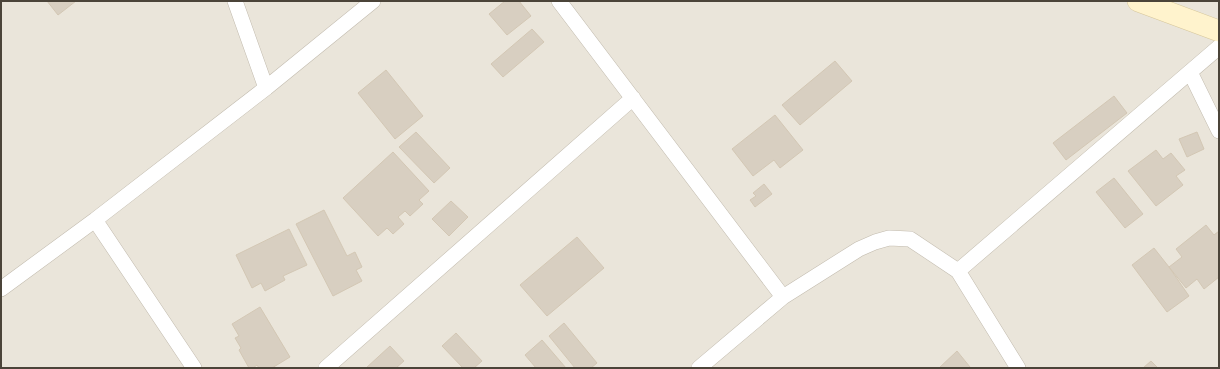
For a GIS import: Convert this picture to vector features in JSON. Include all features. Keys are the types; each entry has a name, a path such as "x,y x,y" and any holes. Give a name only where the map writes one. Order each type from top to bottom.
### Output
{"main road":[{"path":"1138,1 1219,31"}],"street":[{"path":"235,1 266,88"},
{"path":"1,289 95,220 266,88 373,1"},
{"path":"559,1 784,297"},
{"path":"958,271 1219,47"},
{"path":"1190,72 1219,131"},
{"path":"326,368 633,98"},
{"path":"95,220 194,368"},
{"path":"699,368 784,297 860,249 875,242 889,238 910,239 958,271 1018,368"}],"shaded area":[{"path":"1,1 1219,1 1219,368 1,368"}],"building":[{"path":"47,1 76,1 58,15"},
{"path":"505,1 519,1 531,16 507,35 489,14"},
{"path":"532,29 544,42 503,77 491,64"},
{"path":"835,61 852,81 800,125 782,105"},
{"path":"386,70 423,116 395,139 358,93"},
{"path":"1114,96 1127,113 1066,160 1053,143"},
{"path":"775,115 803,150 780,168 774,160 753,176 732,149"},
{"path":"416,132 450,168 434,183 399,147"},
{"path":"1197,132 1204,149 1187,157 1179,139"},
{"path":"1156,150 1163,159 1171,153 1185,170 1176,176 1183,185 1156,206 1128,171"},
{"path":"393,152 429,191 419,200 423,204 410,216 405,211 398,217 404,224 393,234 387,228 378,236 343,198"},
{"path":"1114,178 1143,214 1125,228 1096,192"},
{"path":"764,184 772,194 755,207 750,200 756,196 753,193"},
{"path":"451,201 468,217 449,236 432,219"},
{"path":"324,210 347,256 355,252 362,267 356,270 362,281 333,296 296,224"},
{"path":"1206,225 1214,235 1219,231 1219,277 1204,289 1197,279 1186,288 1169,267 1182,257 1176,249"},
{"path":"289,229 307,265 283,276 285,280 265,291 261,283 252,288 236,255"},
{"path":"577,237 604,268 547,316 520,285"},
{"path":"1154,248 1189,296 1167,312 1132,265"},
{"path":"260,307 290,357 272,368 259,368 257,365 253,368 249,368 239,350 241,348 235,338 239,336 232,324"},
{"path":"564,323 597,363 591,368 575,368 549,336"},
{"path":"456,333 482,361 474,368 463,368 442,346"},
{"path":"542,340 566,368 536,368 525,355"},
{"path":"390,346 404,361 396,368 366,368"},
{"path":"957,351 970,367 969,368 939,368"},
{"path":"1151,361 1158,368 1143,368"}]}
